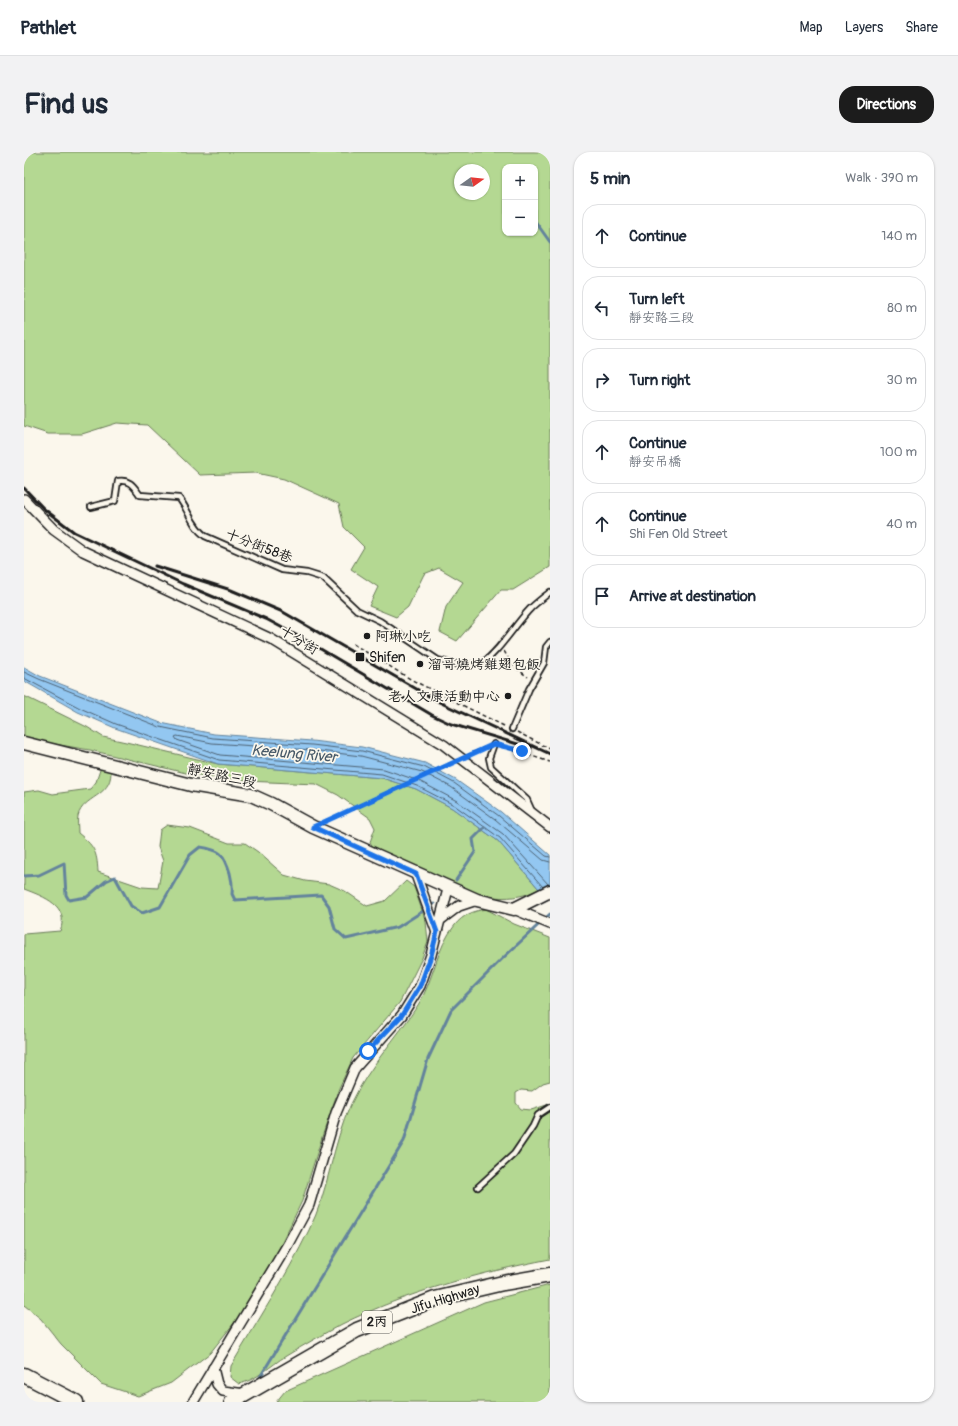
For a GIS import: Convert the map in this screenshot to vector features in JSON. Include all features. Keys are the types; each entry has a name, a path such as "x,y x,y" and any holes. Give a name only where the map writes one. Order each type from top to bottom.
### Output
{"main road":[{"name":"靜安路三段","path":"24,744 191,785 251,795 313,827 448,889 477,900 514,909"},
{"path":"514,909 550,891"},
{"name":"Jifu Highway","path":"246,1394 357,1330 435,1299 503,1283 550,1275"},
{"path":"24,1375 76,1402"},
{"name":"2丙","path":"232,1402 246,1394"}],"street":[{"name":"十分街","path":"24,499 54,530 83,551 271,639 444,745 550,827"},
{"path":"416,874 437,932"},
{"path":"193,1402 265,1284 309,1205 336,1113 355,1068 402,1015 420,986 437,932 448,889"},
{"path":"439,921 459,906 477,900"},
{"path":"514,909 550,924"},
{"path":"213,1368 217,1384 223,1391 246,1394"}],"lane":[{"name":"十分街58巷","path":"91,507 115,501 118,481 124,480 130,483 140,495 179,498 188,510 195,529 205,536 282,570 307,573 323,578 358,610 386,625 438,660 448,664 472,665 482,663 503,643 531,608 550,592"},
{"path":"512,730 534,681 544,663 546,647 550,642"},
{"path":"494,744 489,758 491,767 527,800 533,814"},
{"path":"478,1188 514,1154 533,1126 538,1115 550,1107"}],"path":[{"path":"503,643 505,655 512,665 534,681"},
{"path":"353,644 412,680 550,749"},
{"path":"313,827 494,744 522,751 550,762"}],"green space":[{"path":"24,152 550,152 550,567 513,590 501,590 457,641 440,632 446,607 463,582 439,568 424,574 408,607 396,617 369,606 378,587 351,569 364,547 344,527 339,504 284,479 256,473 200,475 147,425 117,423 82,434 48,434 24,426"},
{"path":"24,696 87,727 103,737 218,764 382,778 416,789 452,808 498,841 539,889 519,896 498,897 476,894 454,887 432,877 373,847 370,842 375,828 370,818 338,795 316,784 245,781 190,774 90,750 24,739"},
{"path":"101,767 111,772 107,787 85,804 78,816 78,833 94,850 97,859 98,872 142,887 158,888 163,861 158,847 160,830 167,825 190,828 229,843 245,843 258,852 284,875 305,881 329,884 345,891 367,906 385,901 406,881 414,887 426,922 428,941 422,958 400,1002 353,1058 339,1088 302,1201 276,1255 238,1318 210,1353 171,1383 138,1396 101,1384 61,1344 41,1319 24,1305 24,934 60,931 62,915 59,909 47,899 24,889 24,792 39,790 53,794 90,789 96,782"},
{"path":"486,909 514,924 550,938 550,1081 543,1083 532,1091 521,1090 516,1093 516,1103 521,1109 531,1110 550,1104 550,1259 470,1277 392,1302 342,1324 286,1356 258,1376 239,1384 230,1377 231,1366 281,1282 316,1215 339,1135 358,1090 374,1065 418,1005 428,985 443,944 455,925 465,916 473,912"},
{"path":"550,1285 550,1402 276,1402 285,1391 484,1302"}],"water":[{"name":"Keelung River","path":"24,667 40,676 161,723 214,734 312,741 362,747 425,763 456,780 501,812 550,855 550,897 539,889 498,841 452,808 416,789 382,778 218,764 115,728 78,712 24,681"}],"waterway":[{"path":"538,225 550,242"},
{"path":"456,880 475,852 473,839 485,827"},
{"path":"24,876 39,875 64,863 66,895 69,900 87,897 106,881 115,877 131,906 142,913 160,907 190,855 200,847 217,851 226,861 230,873 232,894 235,900 321,895 329,906 335,929 346,939 398,927 434,904"},
{"path":"257,1382 404,1141 428,1059 451,1010 550,914"}],"railway":[{"path":"24,488 44,509 74,532 183,584 266,619 307,641 432,715 451,724 531,748"},
{"path":"155,566 231,590 283,612 439,702 550,754"}],"place":[{"name":"阿琳小吃","path":"367,636"},
{"name":"Shifen","path":"360,657"},
{"name":"溜哥燒烤雞翅包飯","path":"420,664"},
{"name":"老人文康活動中心","path":"508,696"}],"route":[{"path":"368,1051 402,1015 420,986 431,956 437,932 416,874 313,827 494,744 522,751"}]}
